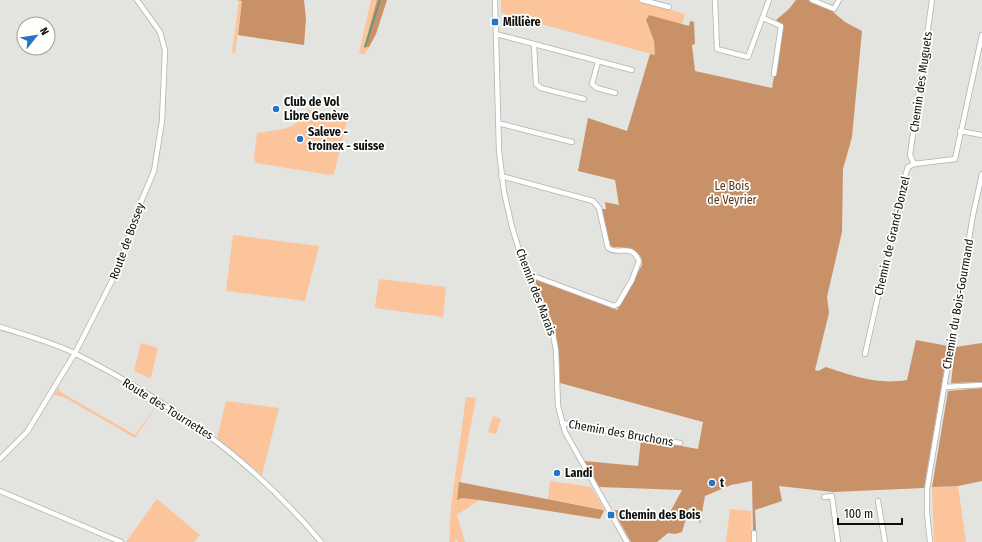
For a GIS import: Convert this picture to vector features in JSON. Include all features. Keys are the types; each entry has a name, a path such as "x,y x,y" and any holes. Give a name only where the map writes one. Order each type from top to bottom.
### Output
{"street":[{"name":"Route de Bossey","path":"0,459 27,432 74,353 118,269 135,216 150,183 156,164 163,100 164,43 160,32 137,0"},
{"name":"Chemin des Marais","path":"495,0 501,176 512,228 528,274 548,316 554,337 557,358 557,398 562,423 571,445 627,542"},
{"path":"642,0 669,7"},
{"path":"715,0 717,49 748,57 769,0"},
{"path":"812,0 834,9 839,0"},
{"name":"Chemin des Muguets","path":"914,164 910,155 932,0"},
{"path":"763,18 781,26 774,74"},
{"path":"496,34 632,70"},
{"name":"Chemin de Grand-Donzel","path":"865,354 908,167 914,164 955,159 982,35"},
{"path":"534,45 536,84 541,88 584,99"},
{"path":"598,62 592,84 597,88 615,94"},
{"path":"498,123 572,142"},
{"path":"961,131 982,135"},
{"name":"Chemin du Bois-Gourmand","path":"930,542 927,513 927,489 982,174"},
{"path":"501,176 590,199 600,205 608,248 613,250 630,250 635,253 640,261 632,280 618,304 611,306 528,274"},
{"name":"Route des Tournettes","path":"0,327 74,353 157,400 216,440 261,478 321,542"},
{"path":"944,387 982,385"},
{"name":"Chemin des Bruchons","path":"562,423 680,444"},
{"path":"0,491 121,542"},
{"path":"824,497 832,496 838,542"},
{"path":"878,501 885,542"},
{"path":"754,533 754,542"}],"shaded area":[{"path":"239,0 242,1 235,53 232,52"},
{"path":"371,0 377,0 364,46 369,47 364,55 359,53"},
{"path":"501,0 637,0 685,14 682,25 649,15 646,20 654,41 655,55 501,13"},
{"name":"Saleve - troinex - suisse","path":"308,110 348,116 334,174 330,175 256,163 254,159 257,133 280,130 292,126 303,117"},
{"path":"233,235 319,246 305,301 226,291"},
{"path":"379,279 446,287 443,317 375,308"},
{"path":"141,343 158,348 151,377 149,378 134,371"},
{"path":"59,386 59,390 62,393 135,435 158,403 135,438 64,397 54,395"},
{"path":"466,397 476,398 457,499 462,498 479,500 457,515 465,542 458,542 456,539 455,542 449,542 451,507"},
{"path":"226,401 279,408 262,475 217,438"},
{"path":"493,416 501,419 496,434 488,432"},
{"path":"550,481 591,487 605,510 548,499"},
{"path":"958,486 966,542 934,542 932,487"},
{"path":"157,499 200,535 194,542 126,542"},
{"path":"730,509 751,511 752,542 726,542"}],"green space":[{"path":"237,0 304,0 306,19 304,45 238,35 242,1"},
{"path":"377,0 387,0 376,34 369,47 364,47"},
{"name":"Le Bois de Veyrier","path":"796,0 808,0 833,10 833,12 845,22 862,31 852,137 843,169 842,232 827,297 829,313 815,370 818,371 826,367 866,379 886,381 907,380 916,340 948,346 924,488 833,492 779,486 782,501 755,510 756,531 753,531 752,481 731,485 705,496 700,524 697,514 693,513 693,509 689,508 682,532 675,534 668,533 657,542 631,542 613,510 669,514 682,490 599,487 584,461 638,466 641,439 698,449 703,422 560,383 557,340 551,318 534,279 539,279 617,310 642,265 642,260 637,252 628,248 613,247 610,245 602,209 606,209 605,202 619,205 615,180 578,171 588,118 627,131 650,54 655,55 654,41 646,20 649,15 689,26 690,21 694,22 695,44 692,45 695,71 772,88 783,25 776,20 789,9"},
{"path":"982,343 982,382 951,383 955,347"},
{"path":"982,388 982,481 958,486 932,487 948,391"},
{"path":"459,482 604,511 600,519 479,500 462,498 457,500"}],"waterway":[{"path":"365,47 380,0"}],"place":[{"name":"Millière","path":"495,22"},
{"name":"Club de Vol Libre Genève","path":"276,109"},
{"name":"Saleve - troinex - suisse","path":"300,139"},
{"name":"Landi","path":"557,473"},
{"name":"t","path":"712,483"},
{"name":"Chemin des Bois","path":"611,515"}]}
